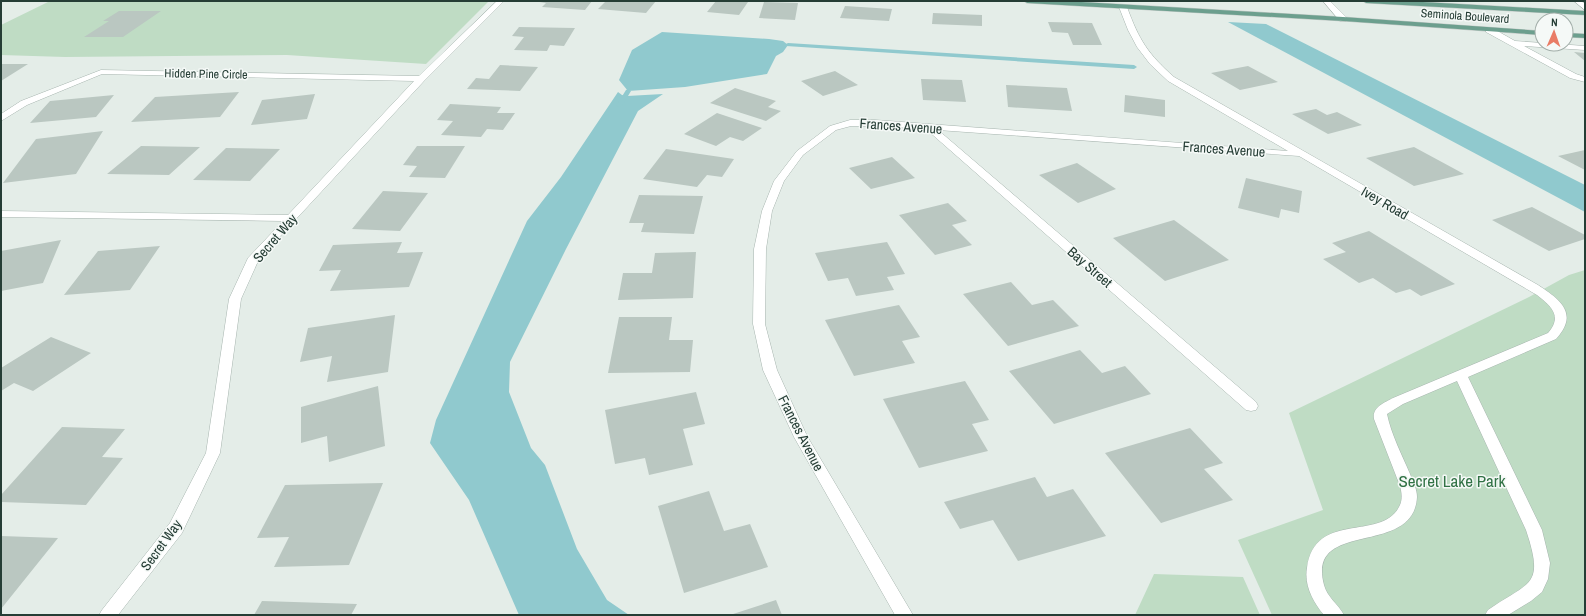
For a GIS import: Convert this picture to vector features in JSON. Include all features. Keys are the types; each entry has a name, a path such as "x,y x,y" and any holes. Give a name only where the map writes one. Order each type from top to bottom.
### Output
{"main road":[{"name":"Seminola Boulevard","path":"1027,1 1343,19 1534,33"},
{"name":"Seminola Boulevard","path":"1366,1 1585,13"},
{"path":"1574,35 1585,36"}],"street":[{"name":"Secret Way","path":"108,615 176,528 213,453 235,299 254,258 421,79 500,1"},
{"path":"1326,1 1343,19"},
{"path":"1577,1 1585,8"},
{"name":"Ivey Road","path":"1124,7 1135,40 1141,50 1152,63 1171,79 1545,294 1556,306 1562,319 1562,326 1559,331 1552,336 1460,374 1385,408 1380,413 1409,494 1406,508 1399,519 1390,526 1330,541 1318,551 1313,563 1314,581 1320,597 1335,615"},
{"path":"1489,30 1510,43 1573,76 1585,80"},
{"path":"1510,43 1585,48"},
{"name":"Hidden Pine Circle","path":"1,118 24,103 101,72 421,79"},
{"name":"Frances Avenue","path":"904,615 801,437 770,370 759,324 760,249 767,211 779,181 800,153 833,128 850,123 875,123 1301,154"},
{"name":"Bay Street","path":"930,128 1251,406"},
{"path":"1,214 291,218"},
{"path":"1460,374 1534,530 1541,552 1543,566 1542,576 1537,586 1530,593 1494,615"}],"green space":[{"path":"50,1 489,1 426,64 287,55 65,57 1,55 1,25"},
{"name":"Secret Lake Park","path":"1585,270 1585,615 1272,615 1238,540 1323,510 1289,413 1529,297 1569,275"},
{"path":"1154,574 1243,577 1260,615 1135,615"}],"water":[{"path":"1228,22 1266,24 1585,185 1585,212"},
{"path":"662,32 769,39 783,41 788,45 783,52 776,56 767,74 685,87 628,91 619,80 632,50"},
{"path":"618,92 627,96 663,94 638,111 566,249 510,362 509,392 531,448 545,465 577,549 607,600 629,615 519,615 469,500 430,443 436,420 527,221 561,177"}],"building":[{"path":"533,1 592,1 585,10 542,7 546,3"},
{"path":"606,1 656,1 646,13 598,9"},
{"path":"716,1 748,2 739,15 707,12"},
{"path":"764,2 798,3 795,20 759,18"},
{"path":"845,6 892,9 889,21 840,18"},
{"path":"119,11 161,11 123,37 84,37 109,21 103,21"},
{"path":"933,13 982,15 982,26 932,24"},
{"path":"1048,22 1092,23 1102,45 1073,45 1068,33 1052,32"},
{"path":"519,27 575,28 564,46 550,45 547,51 514,50 524,37 512,36"},
{"path":"1574,52 1585,53 1585,61"},
{"path":"1,64 28,64 1,81"},
{"path":"500,65 538,67 520,91 467,89 476,78 489,79"},
{"path":"1248,66 1278,82 1240,90 1211,73"},
{"path":"835,71 858,85 823,96 801,81"},
{"path":"921,79 962,80 966,102 923,100"},
{"path":"1006,85 1067,88 1072,111 1008,107"},
{"path":"735,88 776,101 768,107 781,111 766,121 710,103"},
{"path":"239,92 220,117 131,122 155,97"},
{"path":"315,94 307,119 251,125 262,100"},
{"path":"114,95 96,117 30,123 50,101"},
{"path":"1125,95 1165,100 1165,117 1124,112"},
{"path":"450,104 501,107 497,113 515,113 503,130 487,129 481,137 441,135 453,121 437,120"},
{"path":"1316,109 1327,115 1337,112 1362,125 1328,134 1292,114"},
{"path":"717,113 762,128 743,141 730,137 716,146 684,134"},
{"path":"103,131 76,174 3,183 36,139"},
{"path":"141,146 200,147 169,175 107,174"},
{"path":"417,146 465,146 445,178 409,177 417,166 403,165"},
{"path":"1414,147 1464,174 1414,186 1366,158"},
{"path":"226,148 280,149 250,181 193,180"},
{"path":"666,149 734,159 722,177 707,175 697,187 643,179"},
{"path":"1585,150 1585,170 1558,156"},
{"path":"892,157 915,178 871,189 849,168"},
{"path":"1077,163 1116,189 1078,203 1039,175"},
{"path":"1246,178 1302,191 1299,213 1281,209 1279,218 1238,208"},
{"path":"383,191 428,193 400,231 352,229"},
{"path":"639,195 703,196 694,234 641,232 644,223 629,223"},
{"path":"948,203 967,221 952,225 972,245 935,255 899,215"},
{"path":"1532,207 1585,235 1585,239 1549,251 1492,220"},
{"path":"1174,220 1229,260 1165,281 1113,238"},
{"path":"1369,231 1455,284 1421,296 1410,289 1396,293 1373,278 1359,283 1323,259 1346,252 1332,243"},
{"path":"61,240 43,283 1,291 1,251"},
{"path":"402,242 397,253 423,252 409,287 330,291 341,270 319,271 333,245"},
{"path":"887,242 905,274 887,277 894,290 856,296 848,278 828,281 815,253"},
{"path":"160,246 130,290 64,295 98,251"},
{"path":"696,252 693,298 618,300 623,273 652,273 655,253"},
{"path":"1011,282 1032,305 1053,300 1079,326 1008,346 963,294"},
{"path":"899,305 920,337 902,341 915,363 854,376 825,320"},
{"path":"395,315 388,372 327,382 332,356 300,362 308,328"},
{"path":"619,317 672,317 669,340 693,340 690,372 608,373"},
{"path":"51,337 91,353 33,391 14,383 1,391 1,368"},
{"path":"1080,350 1102,373 1125,366 1151,394 1054,424 1009,371"},
{"path":"965,381 989,420 972,424 988,451 919,468 883,399"},
{"path":"378,386 385,446 329,462 327,436 301,443 301,407"},
{"path":"696,392 705,424 683,429 693,465 649,475 645,458 615,464 605,410"},
{"path":"62,427 125,429 102,457 123,458 86,505 1,502 1,495"},
{"path":"1190,428 1223,463 1204,469 1233,500 1161,523 1105,453"},
{"path":"1035,477 1047,497 1073,489 1106,536 1018,561 993,520 960,529 944,502"},
{"path":"383,483 349,565 274,567 289,537 257,538 285,485"},
{"path":"709,491 724,531 750,524 768,567 684,593 658,506"},
{"path":"1,536 58,538 1,609"},
{"path":"776,600 782,615 730,615"},
{"path":"262,601 357,604 351,615 254,615"}],"waterway":[{"path":"788,45 1134,67"},
{"path":"619,106 628,91"}]}
